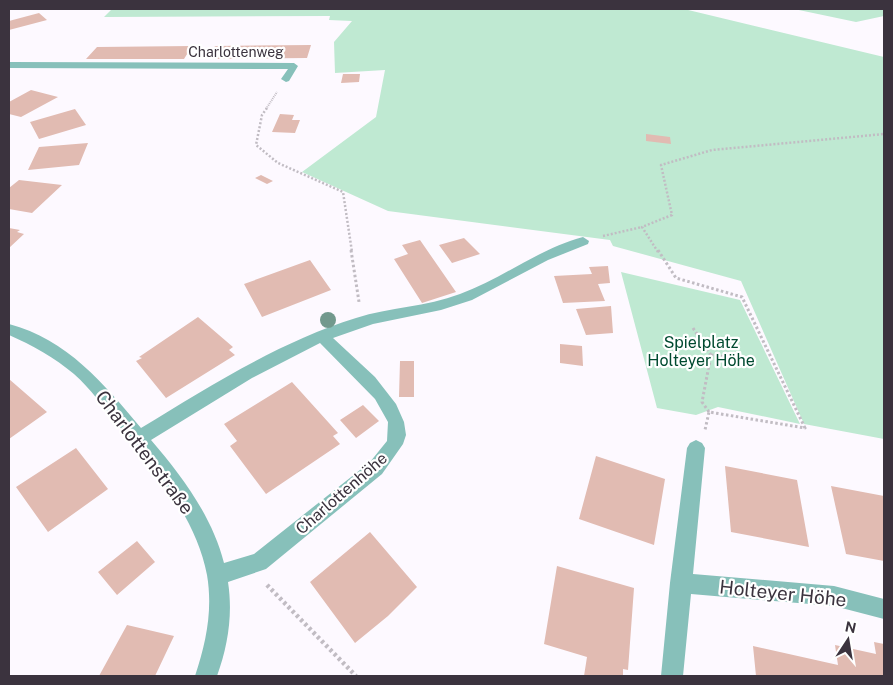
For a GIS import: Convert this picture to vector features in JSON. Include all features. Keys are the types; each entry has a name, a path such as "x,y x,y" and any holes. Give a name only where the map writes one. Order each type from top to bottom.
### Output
{"street":[{"name":"Charlottenweg","path":"9,65 294,66 286,79"},
{"path":"139,438 243,373 294,347 362,321 428,310 466,297 538,260 583,241"},
{"name":"Charlottenstraße","path":"9,329 28,337 55,353 81,372 139,438 171,480 201,527 217,575 219,625 206,676"},
{"name":"Charlottenhöhe","path":"217,575 259,562 376,468 390,452 397,436 395,415 383,397 322,336"},
{"path":"672,676 680,583 696,448"},
{"name":"Holteyer Höhe","path":"680,583 834,596 884,609"}],"path":[{"name":"Charlottenweg","path":"286,79 262,115 256,145 278,163 343,192 362,321"},
{"path":"583,241 642,227 672,215 661,165 712,150 884,134"},
{"path":"642,227 676,278 742,297 805,428 709,412 702,402 711,355 693,328"},
{"path":"711,355 748,360"},
{"path":"696,448 703,438 709,412"},
{"path":"259,562 262,581 356,676"}],"green space":[{"path":"112,9 684,9 884,57 884,439 804,424 741,281 613,246 610,240 388,211 302,172 376,117 385,70 335,73 334,42 352,21 329,20 330,16 104,17"},
{"path":"794,9 884,9 884,16 856,22"},
{"name":"Spielplatz Holteyer Höhe","path":"621,272 740,300 800,424 718,407 696,415 657,408"}],"building":[{"path":"39,13 47,20 9,30 9,21"},
{"path":"311,45 307,58 208,59 215,46"},
{"path":"192,46 184,59 86,59 97,47"},
{"path":"343,74 360,74 359,82 341,83"},
{"path":"31,90 58,97 21,117 9,114 9,102"},
{"path":"75,109 86,125 39,139 30,122"},
{"path":"280,114 294,115 292,120 300,120 295,133 272,132"},
{"path":"646,134 670,137 671,144 646,141"},
{"path":"88,143 79,165 28,170 39,147"},
{"path":"261,175 273,181 267,184 255,178"},
{"path":"19,180 62,185 32,213 9,209 9,188"},
{"path":"9,228 20,230 17,232 24,234 9,248"},
{"path":"464,238 480,254 452,263 439,245"},
{"path":"420,240 456,292 422,303 394,259 408,254 402,245"},
{"path":"310,260 331,290 262,317 244,284"},
{"path":"608,266 610,283 598,284 605,301 563,303 554,276 592,274 589,267"},
{"path":"611,306 613,333 586,335 576,309"},
{"path":"198,317 233,347 229,350 235,355 166,398 136,361 142,358 139,357"},
{"path":"560,344 582,346 583,366 560,363"},
{"path":"400,361 414,361 414,397 399,397"},
{"path":"9,379 47,412 9,439"},
{"path":"292,382 338,433 333,436 340,444 266,494 230,446 237,441 224,424"},
{"path":"363,405 379,421 356,438 340,420"},
{"path":"76,448 108,489 48,532 16,487"},
{"path":"596,456 665,479 654,545 579,519"},
{"path":"725,466 797,480 809,547 731,532"},
{"path":"831,486 884,496 884,561 846,554"},
{"path":"370,532 417,587 388,616 355,643 310,582"},
{"path":"137,541 155,562 117,595 98,572"},
{"path":"557,566 634,588 628,670 623,669 623,676 584,676 587,657 544,644"},
{"path":"127,625 174,636 155,676 99,676"},
{"path":"874,642 884,644 884,676 756,676 753,646 838,665 835,645 876,654"}]}
